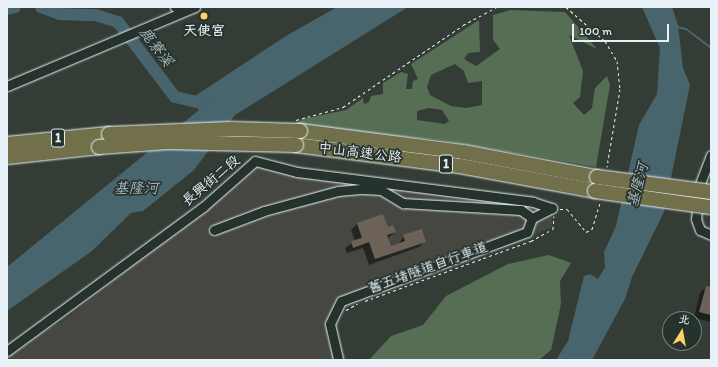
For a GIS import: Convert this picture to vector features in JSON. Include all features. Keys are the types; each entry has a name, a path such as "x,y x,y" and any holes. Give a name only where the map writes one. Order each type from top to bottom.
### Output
{"highway":[{"name":"中山高速公路","path":"7,144 110,134 296,126 602,172 711,192"},
{"name":"中山高速公路","path":"7,157 99,147 176,141 296,145 460,166 598,196 711,207"}],"street":[{"path":"171,7 175,12 171,18"},
{"path":"175,7 193,8"},
{"path":"7,86 156,25 193,8"},
{"path":"711,155 699,186 696,219 700,230 711,235"},
{"name":"長興街二段","path":"7,351 203,207 255,161 297,172 544,203 552,208 532,218"},
{"path":"214,230 264,211 338,191 363,189 381,190 403,203 521,210 532,218 527,232 341,301 330,324 338,360"}],"path":[{"path":"296,126 304,115 343,106 462,25 497,7"},
{"path":"566,7 605,41 617,61 620,88 602,172"},
{"name":"舊五堵隧道自行車道","path":"342,313 359,303 531,241 553,229 554,213 561,208 567,209 586,232 592,229 598,196"}],"shaded area":[{"path":"258,164 300,174 544,200 552,208 552,227 481,256 346,300 330,324 327,336 335,360 7,360 7,353 66,319"}],"green space":[{"path":"511,10 565,12 597,49 569,35 583,71 580,97 573,103 584,115 592,108 595,88 607,76 610,85 596,167 439,140 292,126 302,119 346,110 363,98 364,104 369,102 371,96 383,94 383,83 401,72 408,74 406,89 412,89 413,81 418,79 411,64 479,20 480,52 468,53 464,59 476,66 500,49 493,40 493,15","holes":["455,64 464,71 468,83 482,81 482,105 466,108 451,106 430,95 427,87 431,75","429,108 442,110 449,121 445,124 417,120 417,111"]},
{"path":"549,255 571,263 560,281 561,304 551,350 539,360 369,360 391,336 423,325 446,296 508,264"}],"water":[{"name":"基隆河","path":"337,7 408,7 235,115 194,170 143,211 131,213 92,251 7,311 7,267 199,110 192,98 286,36"},
{"name":"基隆河","path":"642,7 672,7 678,25 683,68 690,85 664,212 632,277 625,299 592,360 556,360 568,341 584,276 590,274 598,279 605,267 604,252 616,226 639,125 657,94 660,48"}],"building":[{"path":"383,214 388,227 393,225 396,232 387,235 391,246 405,241 403,235 422,229 426,242 375,259 369,242 353,248 351,241 362,238 357,223"},
{"path":"706,286 711,287 711,315 699,311"}],"waterway":[{"name":"鹿寮溪","path":"7,9 15,7"},
{"name":"鹿寮溪","path":"41,7 60,14 96,15 118,22 175,97 209,105"},
{"path":"677,27 686,29 711,48"}],"place":[{"name":"天使宮","path":"204,16"}]}
